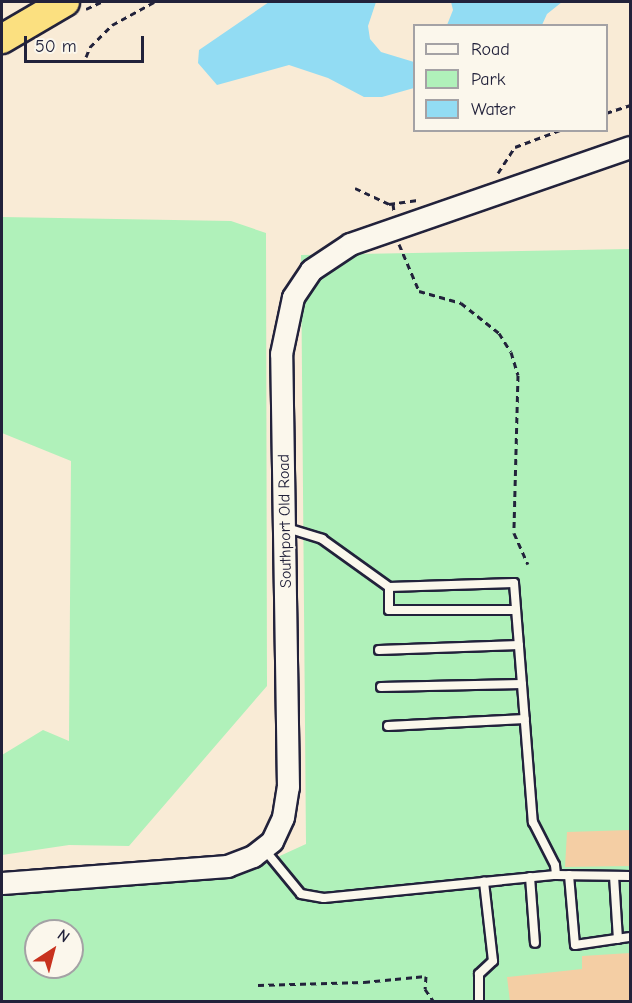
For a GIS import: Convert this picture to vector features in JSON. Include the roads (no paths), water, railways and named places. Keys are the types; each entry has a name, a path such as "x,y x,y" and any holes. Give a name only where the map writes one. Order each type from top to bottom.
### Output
{"highway":[{"path":"2,39 65,2"}],"street":[{"name":"Southport Old Road","path":"264,849 283,817 288,787 281,354 293,297 321,261 350,244 630,147"},
{"path":"2,883 227,866 264,849"}],"lane":[{"path":"285,528 322,539 389,587 514,584 533,822 555,865 556,875"},
{"path":"389,587 389,610 516,610"},
{"path":"379,650 519,645"},
{"path":"381,687 522,684"},
{"path":"388,726 525,719"},
{"path":"264,849 302,894 324,898 556,875 630,876"},
{"path":"569,875 575,945 630,937"},
{"path":"614,876 618,939"},
{"path":"530,878 535,943"},
{"path":"480,1000 479,974 493,961 484,882"}],"water":[{"path":"269,2 376,2 368,26 370,39 381,52 413,62 413,88 382,97 364,97 328,78 289,65 217,85 198,63 199,50"},
{"path":"451,2 562,2 547,14 542,24 447,24 453,10"}]}
